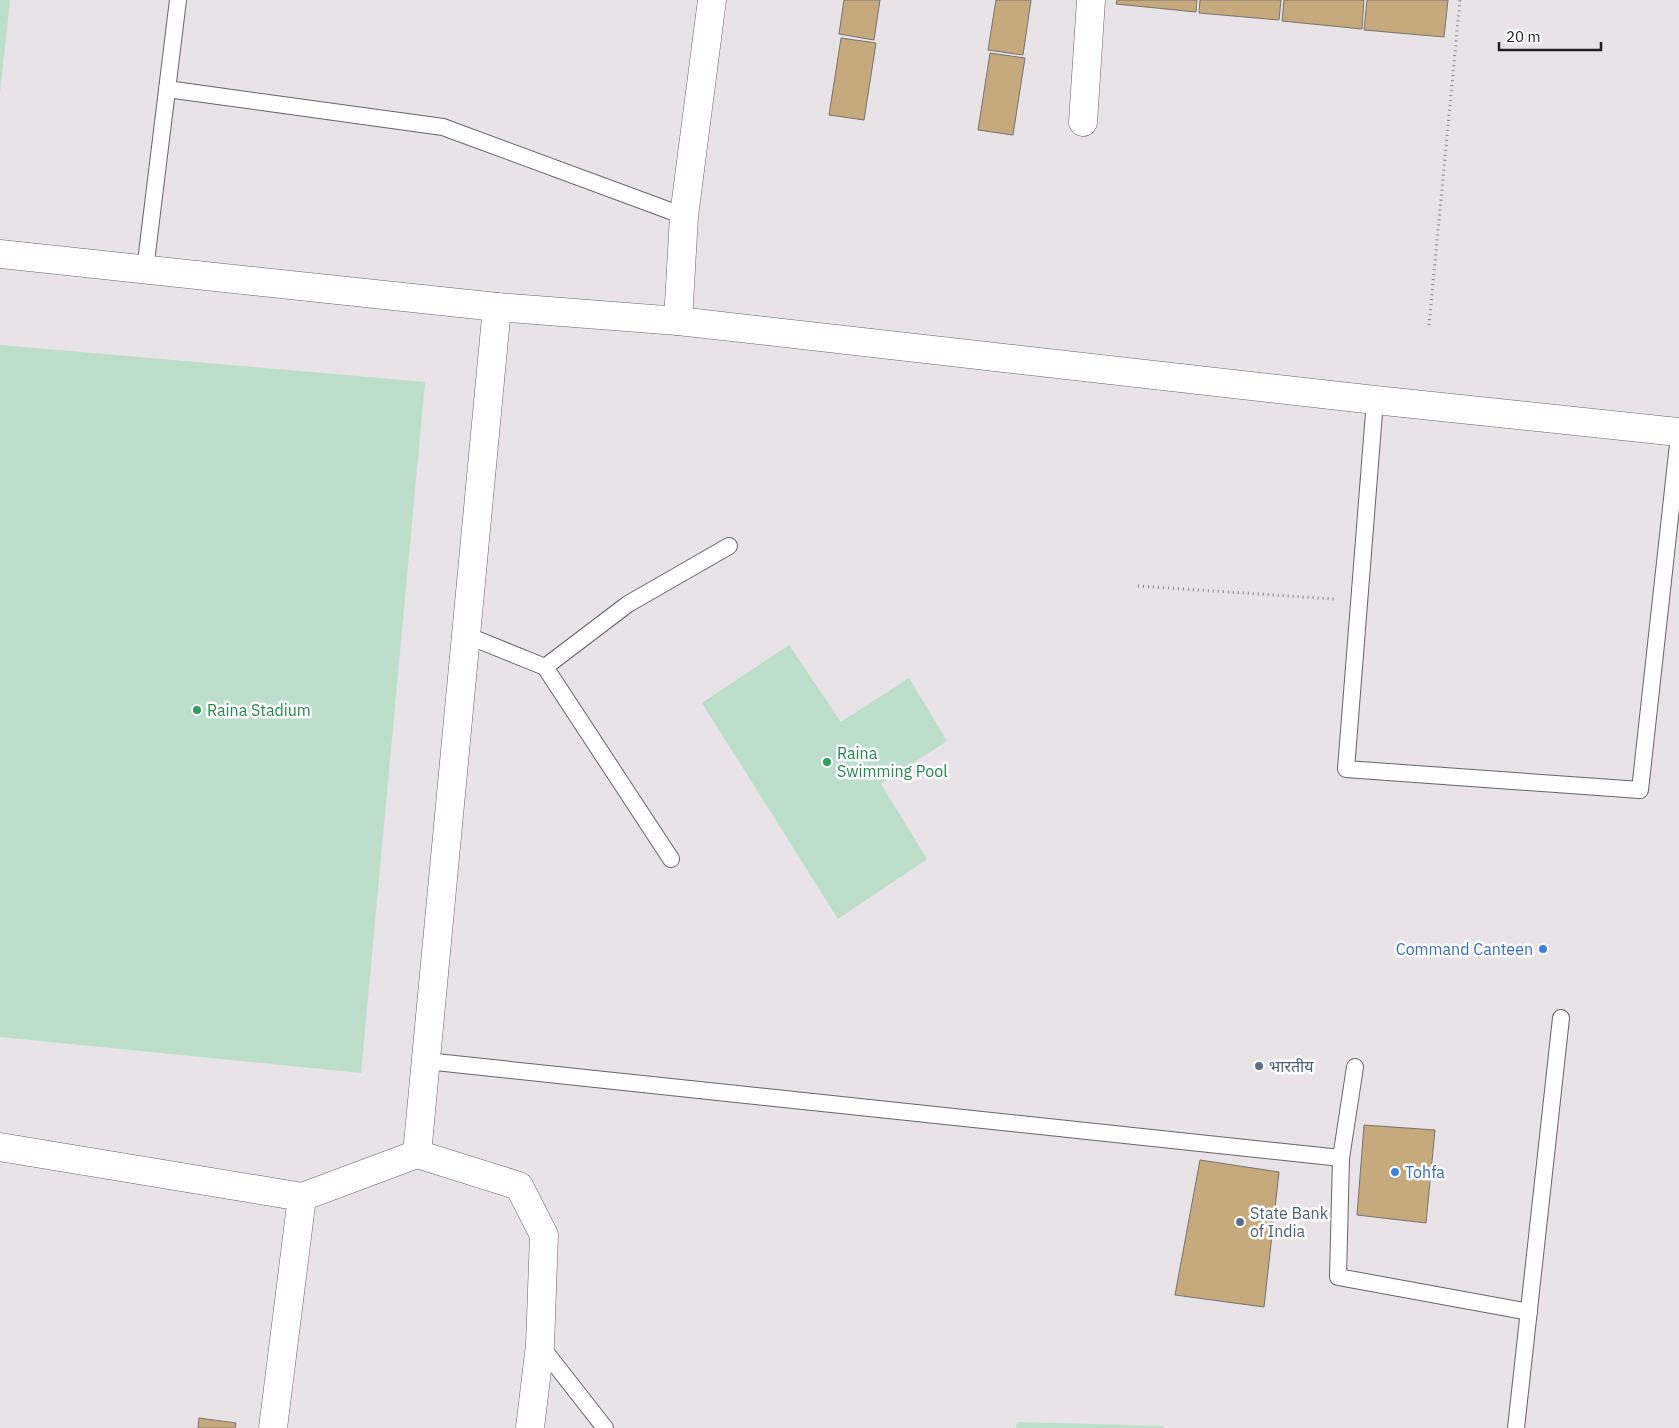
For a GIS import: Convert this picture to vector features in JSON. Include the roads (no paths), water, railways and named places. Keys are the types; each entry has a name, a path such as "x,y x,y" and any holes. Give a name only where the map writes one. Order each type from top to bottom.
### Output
{"street":[{"path":"678,322 684,216 712,0"},
{"path":"1083,122 1091,0"},
{"path":"0,254 497,307 678,322 1679,433"},
{"path":"417,1154 497,307"},
{"path":"0,1147 302,1197 417,1154 519,1186 544,1235 540,1345 530,1428"},
{"path":"272,1428 302,1197"}],"lane":[{"path":"145,270 178,0"},
{"path":"167,88 443,127 684,216"},
{"path":"1375,400 1346,769 1640,790 1679,433"},
{"path":"545,667 628,604 730,546"},
{"path":"466,635 545,667 672,859"},
{"path":"1516,1428 1561,1018"},
{"path":"426,1061 1341,1158"},
{"path":"1355,1067 1341,1158 1338,1278 1529,1312"},
{"path":"540,1345 605,1428"}],"place":[{"name":"Raina Stadium","path":"197,710"},
{"name":"Raina Swimming Pool","path":"827,762"},
{"name":"Command Canteen","path":"1543,949"},
{"name":"भारतीय","path":"1259,1066"},
{"name":"Tohfa","path":"1395,1172"},
{"name":"State Bank of India","path":"1240,1222"}]}
